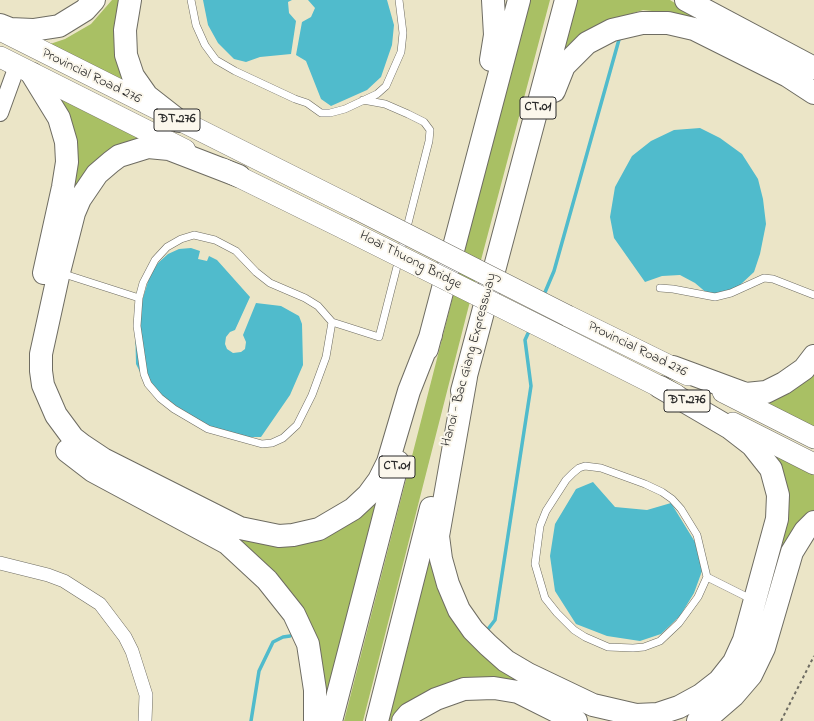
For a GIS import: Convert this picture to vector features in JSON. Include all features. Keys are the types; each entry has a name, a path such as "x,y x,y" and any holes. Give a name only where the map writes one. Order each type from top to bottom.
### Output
{"highway":[{"path":"0,25 10,29 33,30 59,26 85,10 94,0"},
{"path":"130,0 125,30 126,55 133,76 147,96 179,120"},
{"path":"464,212 495,35 492,0"},
{"name":"CT.01","path":"331,721 519,0"},
{"name":"Hanoi - Bac Giang Expressway","path":"377,721 421,545 566,0"},
{"path":"686,0 814,68"},
{"path":"508,215 542,132 552,95 564,66 587,43 612,30 642,23 661,23 694,29 788,76 814,93"},
{"path":"18,67 60,118 67,153 63,187 38,300 27,370 30,387 39,414 61,445 87,468 227,543 267,580 294,614 308,644 315,684 315,721"},
{"path":"239,176 159,147 148,147 119,156 97,174 80,199 74,213 59,272 41,354 41,371 50,403 63,425 73,438 92,453 209,514 240,528 256,533 279,536 293,535 319,529 353,509 368,494 388,462 409,391 431,335"},
{"path":"673,367 746,394 766,392 784,383 804,369 814,356"},
{"path":"466,377 438,536 441,559 448,584 460,610 473,630 506,661 528,674 593,706 636,715 658,714 679,707 702,695 719,681 734,662 741,647 755,601 777,519 778,495 771,469 752,445 730,428 660,387"},
{"path":"698,721 712,714 733,696 751,676 764,648 792,552 805,531 814,522"},
{"path":"403,721 409,714 436,698 464,689 494,688 518,692 576,721"}],"main road":[{"name":"Provincial Road 276","path":"0,30 33,48 355,208"},
{"path":"18,67 33,48"},
{"name":"Provincial Road 276","path":"18,67 345,229"},
{"name":"Hoai Thuong Bridge","path":"355,208 568,316"},
{"name":"Hoai Thuong Bridge","path":"345,229 561,337"},
{"name":"Provincial Road 276","path":"568,316 814,438"},
{"name":"Provincial Road 276","path":"561,337 814,464"}],"street":[{"path":"0,15 35,24 48,24 68,16 88,0"},
{"path":"0,113 18,67"},
{"path":"0,563 42,573 64,581 100,604 126,637 132,651 146,695 145,721"}],"lane":[{"path":"191,0 196,25 205,45 216,60 294,99 301,100 322,113 330,113 345,109 377,94 386,86 401,52 403,33 399,0"},
{"path":"332,322 331,338 322,368 297,425 283,438 272,444 262,444 208,429 174,409 160,398 148,384 144,374 137,326 139,298 143,283 155,260 167,247 181,239 194,235 215,240 236,251 256,272 270,283 305,298 318,306 332,322 379,337 430,135 427,125 417,118 385,104 363,100"},
{"path":"59,272 139,298"},
{"path":"660,288 673,289 715,298 731,294 764,278 773,279 814,295"},
{"path":"585,466 601,468 645,484 662,492 672,499 681,509 697,535 707,577 698,597 679,624 660,641 644,647 608,647 585,637 574,630 545,598 535,564 540,526 546,511 573,472 585,466"},
{"path":"707,577 755,601"}],"path":[{"path":"781,721 814,656"}],"green space":[{"path":"112,0 126,0 125,88 41,47 65,39 91,24"},
{"path":"529,0 550,0 468,309 363,721 344,721"},
{"path":"573,0 670,0 702,20 670,13 643,10 607,21 557,63"},
{"path":"50,86 157,138 139,142 65,217"},
{"path":"814,366 814,435 749,402"},
{"path":"768,448 814,471 814,512 782,554 783,536"},
{"path":"382,486 321,721 315,644 230,535 277,542"},
{"path":"428,536 431,553 525,684 403,708 390,721 381,721"}],"water":[{"path":"203,0 292,0 288,2 289,13 296,21 291,54 260,57 246,62 234,59 218,43 208,25"},
{"path":"308,0 387,0 394,25 392,45 381,77 367,90 331,106 321,99 306,61 296,55 302,22 311,17 315,8"},
{"path":"700,128 720,138 742,154 758,179 763,199 766,224 760,254 754,272 740,285 723,294 708,294 695,283 680,275 662,276 645,282 614,238 610,217 615,187 632,156 651,141 674,130"},
{"path":"191,248 200,251 198,259 207,261 209,256 217,260 250,297 235,330 230,332 226,337 225,344 227,349 233,353 241,352 245,349 246,342 243,335 256,303 281,306 299,316 302,324 303,365 290,395 261,437 241,437 209,427 148,388 136,364 135,324 150,275 158,263 168,254 179,249"},
{"path":"593,482 615,507 647,510 671,503 695,542 702,571 694,593 680,616 661,634 640,641 607,636 576,624 555,591 550,556 555,524 576,489"}],"waterway":[{"path":"543,297 554,271 620,36"},
{"path":"485,633 495,620 531,386 525,340 530,329"},
{"path":"251,721 259,671 273,642 283,637 290,636"}]}
